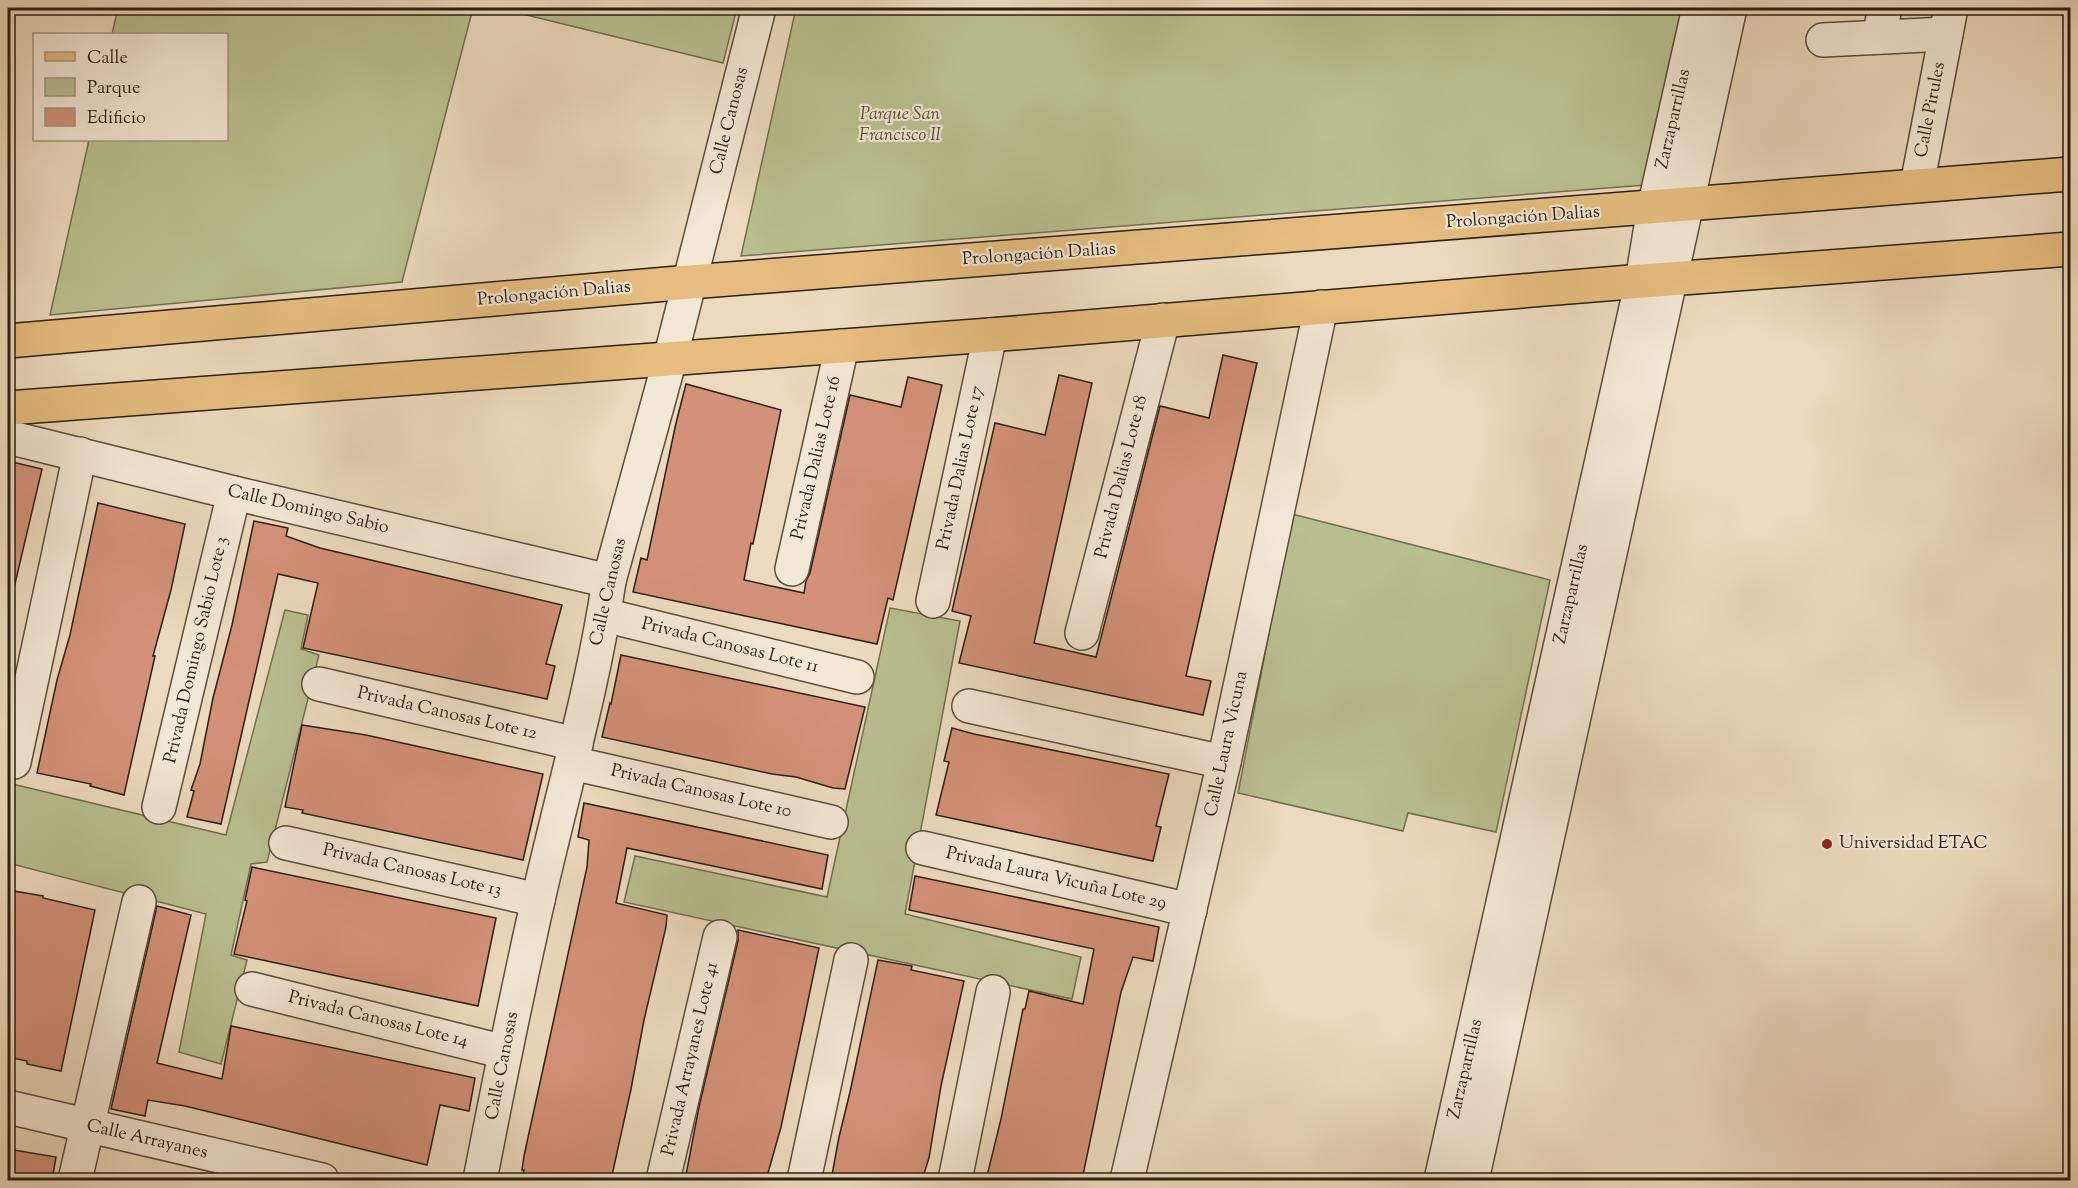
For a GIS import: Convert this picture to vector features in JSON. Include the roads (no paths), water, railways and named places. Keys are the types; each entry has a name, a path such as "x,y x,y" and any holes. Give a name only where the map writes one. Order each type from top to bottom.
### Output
{"main road":[{"name":"Prolongación Dalias","path":"8,341 690,282 2070,174"},
{"path":"8,408 990,335 1656,280 2070,249"}],"street":[{"name":"Calle Canosas","path":"480,1180 505,1052 538,900 574,753 604,615 609,581 670,359 759,8"},
{"name":"Zarzaparrillas","path":"1472,1180 1656,280 1654,208 1699,8"},
{"name":"Zarzaparrillas","path":"1441,1180 1656,280 1688,205 1730,8"},
{"name":"Calle Pirules","path":"1823,40 1882,22 1948,21 1917,185"},
{"name":"Calle Laura Vicuna","path":"1127,1180 1224,762 1321,307"},
{"name":"Privada Dalias Lote 18","path":"1082,633 1163,320"},
{"name":"Privada Dalias Lote 17","path":"933,601 990,335"},
{"name":"Privada Dalias Lote 16","path":"792,569 842,346"},
{"name":"Calle Domingo Sabio","path":"8,437 609,581"},
{"path":"14,762 80,454"},
{"name":"Privada Domingo Sabio Lote 3","path":"159,807 234,493"},
{"name":"Privada Canosas Lote 11","path":"604,615 857,677"},
{"name":"Privada Canosas Lote 12","path":"319,684 574,753"},
{"path":"969,706 1224,762"},
{"name":"Privada Canosas Lote 10","path":"574,753 831,822"},
{"name":"Privada Canosas Lote 13","path":"286,843 538,900"},
{"name":"Privada Laura Vicuña Lote 29","path":"923,848 1190,910"},
{"path":"75,1180 139,902"},
{"name":"Privada Arrayanes Lote 41","path":"663,1180 720,938"},
{"path":"804,1180 851,960"},
{"name":"Privada Canosas Lote 14","path":"252,988 505,1052"},
{"path":"955,1180 993,992"},
{"name":"Calle Arrayanes","path":"8,1107 322,1180"}],"place":[{"name":"Universidad ETAC","path":"1827,844"}],"park label":[{"name":"Parque San Francisco II","path":"900,125"}]}
